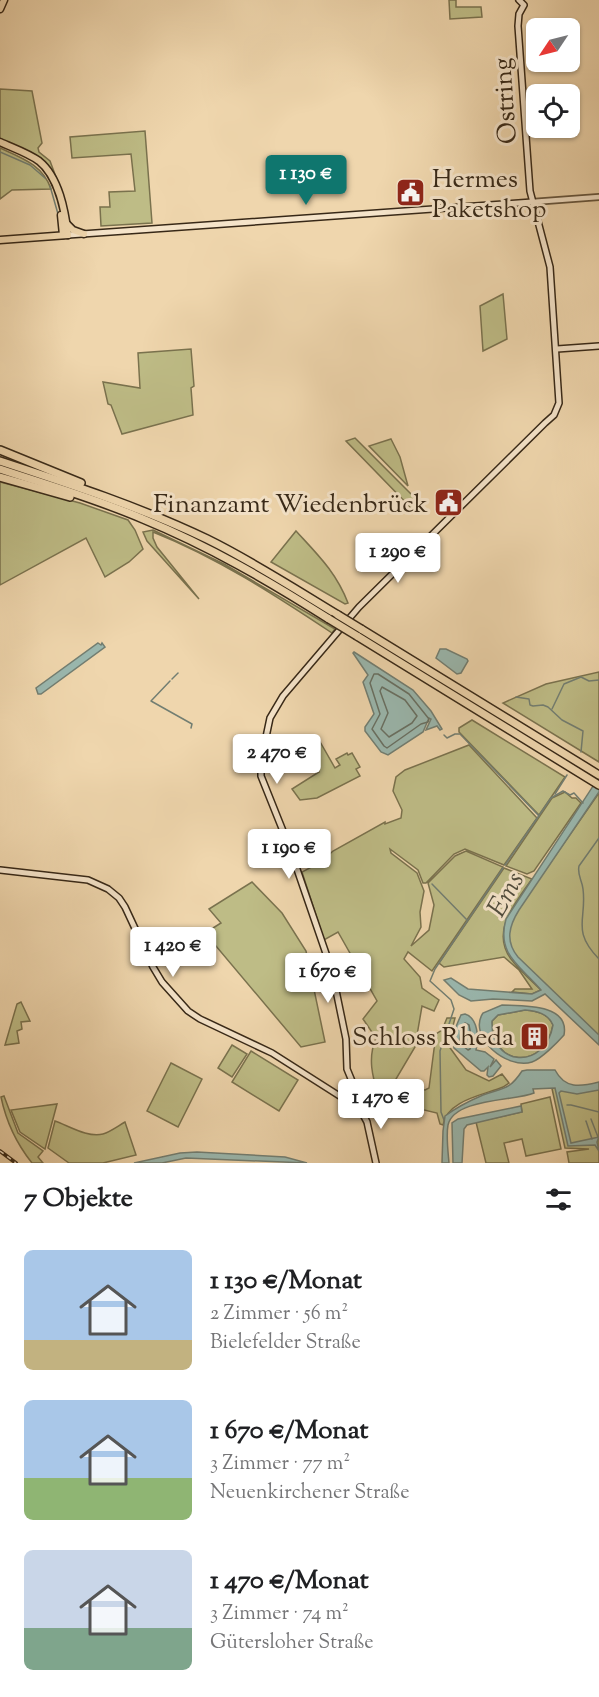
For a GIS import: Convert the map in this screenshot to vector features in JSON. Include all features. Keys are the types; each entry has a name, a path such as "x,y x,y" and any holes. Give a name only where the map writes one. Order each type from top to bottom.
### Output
{"highway":[{"path":"0,452 99,490 217,544 338,615 359,632 589,774 599,785"},
{"path":"0,461 118,500"},
{"path":"0,470 105,504 163,527 270,582 329,619 359,632"},
{"path":"0,477 105,504"},
{"path":"589,774 599,775"}],"main road":[{"path":"0,9 2,1"},
{"name":"Ostring","path":"376,1163 367,1122 360,1109 361,1103 347,1069 346,1039 332,971 290,846 261,776 261,761 270,718 283,696 359,607 554,415 559,403 550,267 532,202 528,170 518,26 524,2"},
{"path":"0,143 35,159 48,171 56,183 67,224 66,235"},
{"path":"0,143 34,160 50,176 66,235"},
{"path":"0,240 532,202"},
{"path":"67,224 73,230 84,234"},
{"path":"557,349 599,346"},
{"path":"0,870 88,880 108,889 126,907 159,976 172,995 188,1011 200,1019 273,1053 360,1109"}],"street":[{"path":"532,202 599,197"}],"shaded area":[{"path":"449,0 456,0 456,7 481,7 482,17 450,19"},
{"path":"0,89 32,91 42,143 38,148 39,152 50,161 56,177 45,163 0,140"},
{"path":"145,131 152,223 101,226 100,207 110,207 109,192 135,191 131,154 72,158 70,137"},
{"path":"0,148 31,163 43,174 51,189 12,190 0,199"},
{"path":"503,294 507,339 483,351 480,306"},
{"path":"191,349 194,386 191,388 193,415 122,434 111,405 108,404 103,382 140,388 138,353"},
{"path":"355,438 421,504 414,511 346,441"},
{"path":"391,439 400,457 408,486 369,446"},
{"path":"0,482 80,503 128,520 143,549 129,562 105,577 86,538 0,585"},
{"path":"153,530 224,564 335,629 332,633 222,565 153,532 157,547 199,599 147,541 143,532"},
{"path":"296,531 332,573 348,603 345,604 271,562"},
{"path":"599,672 599,762 503,703 546,684"},
{"path":"472,720 565,777 539,815 459,732 459,728"},
{"path":"319,740 335,768 340,765 336,759 352,753 360,767 356,769 360,776 317,798 300,800 292,789 319,772 305,748"},
{"path":"469,745 537,818 504,865 465,849 454,854 426,883 423,883 418,870 390,849 391,853 417,873 424,891 420,912 421,927 411,946 429,930 434,905 428,883 455,856 466,851 503,867 432,971 408,952 404,959 420,977 422,988 439,1000 434,1011 422,1006 415,1047 393,1084 425,1090 429,1088 436,1034 442,1030 447,1018 455,1018 448,1045 466,1070 489,1081 502,1074 509,1083 459,1104 451,1110 443,1125 440,1124 437,1113 379,1099 371,1061 376,1038 363,1019 377,1001 338,932 324,940 302,872 321,862 333,851 385,822 385,824 401,818 402,810 393,791 396,777 405,770"},
{"path":"565,792 581,803 534,871 527,874 506,866 552,798"},
{"path":"599,793 599,1040 519,962 507,940 509,922"},
{"path":"504,868 532,879 508,917 503,938 511,959 541,990 532,994 512,992 515,989 532,989 519,970 504,957 444,967 439,963"},
{"path":"252,882 282,913 306,951 325,1042 301,1047 205,933 221,923 209,909"},
{"path":"21,1002 30,1021 21,1022 22,1029 17,1031 19,1043 5,1045 17,1004"},
{"path":"525,1010 545,1015 553,1025 548,1040 540,1050 530,1056 519,1058 508,1055 500,1048 494,1036 492,1021 498,1015"},
{"path":"232,1045 247,1054 232,1077 218,1068"},
{"path":"251,1051 298,1080 279,1111 232,1082"},
{"path":"171,1063 202,1079 178,1127 147,1111"},
{"path":"551,1084 561,1087 599,1086 599,1163 569,1163 567,1152 589,1149 565,1148"},
{"path":"4,1096 18,1133 43,1151 38,1157 43,1163 32,1163 21,1148 6,1115 1,1097"},
{"path":"550,1097 561,1149 526,1156 522,1139 504,1143 509,1163 486,1163 476,1122 522,1112 521,1104"},
{"path":"57,1104 45,1149 20,1132 11,1110"},
{"path":"55,1121 85,1133 97,1135 108,1132 125,1122 136,1155 103,1163 69,1163 48,1148"}],"water":[{"path":"98,643 101,645 102,643 105,647 38,694 36,688"},
{"path":"440,649 446,649 467,659 461,673 457,674 436,658"},
{"path":"354,652 413,690 431,711 442,729 440,730 437,726 426,730 431,719 429,718 423,732 388,755 381,752 365,731 365,727 374,714 363,682 368,675"},
{"path":"599,777 599,792 519,910 511,928 510,939 518,957 599,1035 599,1045 545,994 532,1001 493,999 471,1001 459,995 444,980 451,978 468,989 532,994 541,990 507,951 504,942 506,919"},
{"path":"502,1005 542,1008 560,1017 564,1025 564,1035 532,1062 512,1061 492,1050 485,1041 480,1032 479,1022 483,1013","holes":["525,1010 541,1013 553,1025 548,1040 540,1050 530,1056 519,1058 508,1055 500,1048 494,1036 492,1021 498,1015"]},
{"path":"465,1014 475,1024 476,1050 485,1052 494,1059 490,1067 496,1060 501,1066 493,1076 487,1075 488,1067 481,1071 454,1048 456,1027 461,1015"},
{"path":"555,1070 563,1081 574,1085 599,1082 599,1090 577,1094 561,1091 559,1093 571,1143 599,1137 597,1142 599,1151 595,1145 568,1146 555,1088 533,1089 534,1093 473,1105 453,1116 447,1129 449,1163 442,1163 445,1116 483,1095 509,1086 522,1071"},
{"path":"521,1106 522,1112 467,1125 464,1129 462,1163 453,1163 452,1123 458,1119"},
{"path":"180,1153 285,1157 307,1163 186,1158 162,1163 134,1163"}],"waterway":[{"path":"0,152 30,165 45,178"},
{"path":"50,186 58,214"},
{"path":"172,679 178,673"},
{"path":"552,709 564,684 581,677 589,681 599,680"},
{"path":"170,681 151,701 192,724 191,728"},
{"path":"516,697 529,699 530,705 533,706 548,707 562,720 583,731 581,752"},
{"path":"444,735 447,738 460,734 539,816"},
{"path":"555,794 567,775"},
{"name":"Ems","path":"505,865 551,798 563,791 570,795 574,793 583,803"},
{"path":"599,838 579,866 584,900 583,932 590,949 599,959"},
{"name":"Ems","path":"444,1120 441,1112 440,1051 454,1009 451,1000 430,981 435,969 503,868"},
{"path":"432,884 467,920"},
{"path":"567,1105 599,1112"},
{"path":"591,1119 598,1137"},
{"path":"586,1121 592,1139"}],"railway":[{"path":"0,1151 16,1163"}],"place":[{"name":"Hermes Paketshop","path":"411,193"},
{"name":"Finanzamt Wiedenbrück","path":"449,503"},
{"name":"Schloss Rheda","path":"535,1036"}]}
